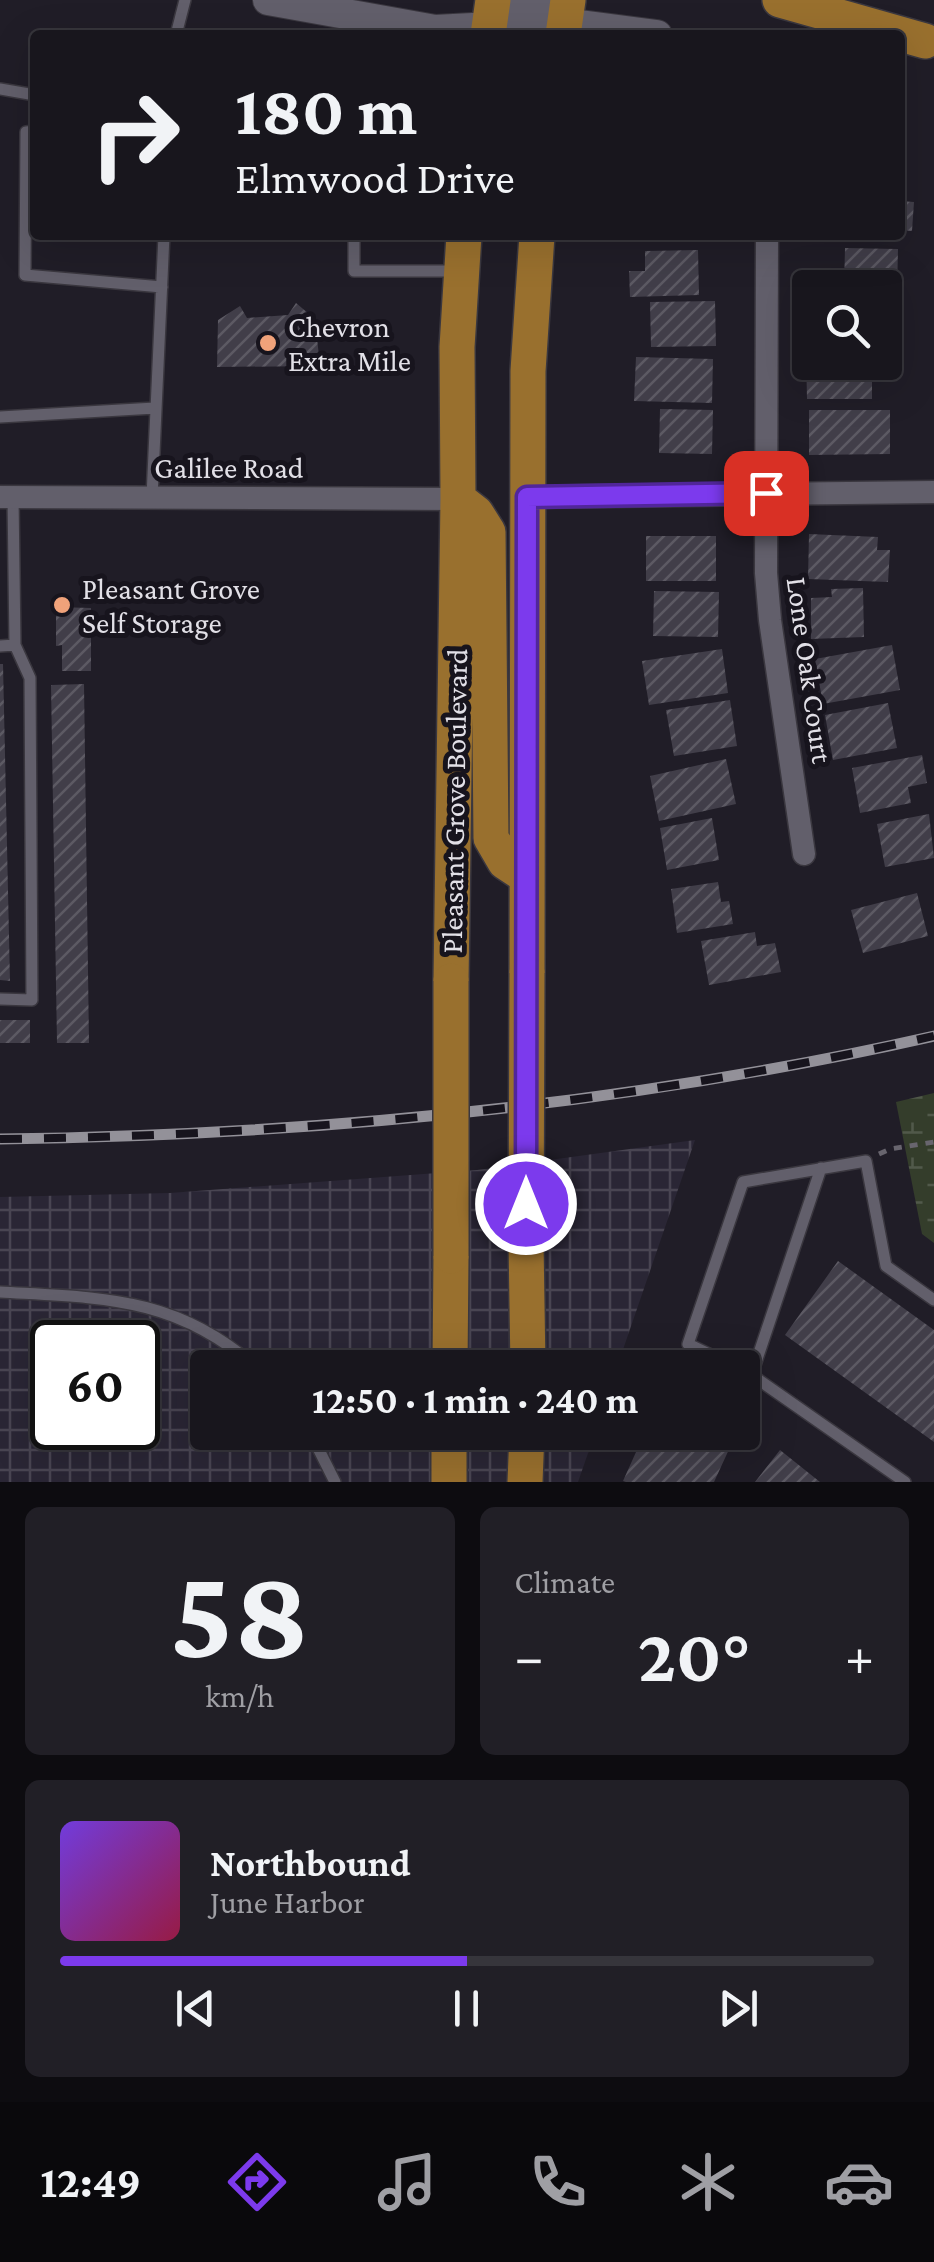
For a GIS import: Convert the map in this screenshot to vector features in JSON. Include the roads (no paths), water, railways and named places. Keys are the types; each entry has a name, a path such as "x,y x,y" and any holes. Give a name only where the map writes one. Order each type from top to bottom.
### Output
{"main road":[{"path":"268,0 435,30 490,21 566,19"},
{"path":"515,0 566,19 629,30"},
{"path":"780,0 880,30"},
{"name":"Pleasant Grove Boulevard","path":"450,1350 456,430 463,240"},
{"path":"528,1350 528,371 538,240"},
{"path":"458,498 488,532 491,838 505,862 526,876"},
{"path":"449,1450 449,1482"},
{"path":"526,1450 526,1482"}],"street":[{"name":"Lone Oak Court","path":"767,240 766,573 804,854"},
{"path":"527,497 934,492"},
{"name":"Galilee Road","path":"7,497 458,498"}],"lane":[{"path":"177,30 185,0"},
{"path":"0,90 30,95"},
{"path":"30,132 26,132 25,275 162,287"},
{"path":"152,496 164,240"},
{"path":"354,240 354,271 460,271"},
{"path":"0,417 154,408"},
{"path":"0,999 32,1000 30,678 15,646 7,497"},
{"path":"0,646 15,646"},
{"path":"701,1350 688,1344 742,1182 866,1161 886,1266 934,1300"},
{"path":"752,1350 821,1168"},
{"path":"0,1292 116,1300 154,1307 197,1324 237,1350"},
{"path":"760,1381 905,1482"},
{"path":"319,1450 335,1482"}],"railway":[{"path":"0,1139 235,1131 470,1112 703,1081 934,1036"}],"place":[{"name":"Chevron Extra Mile","path":"268,343"},
{"name":"Pleasant Grove Self Storage","path":"62,605"}]}
